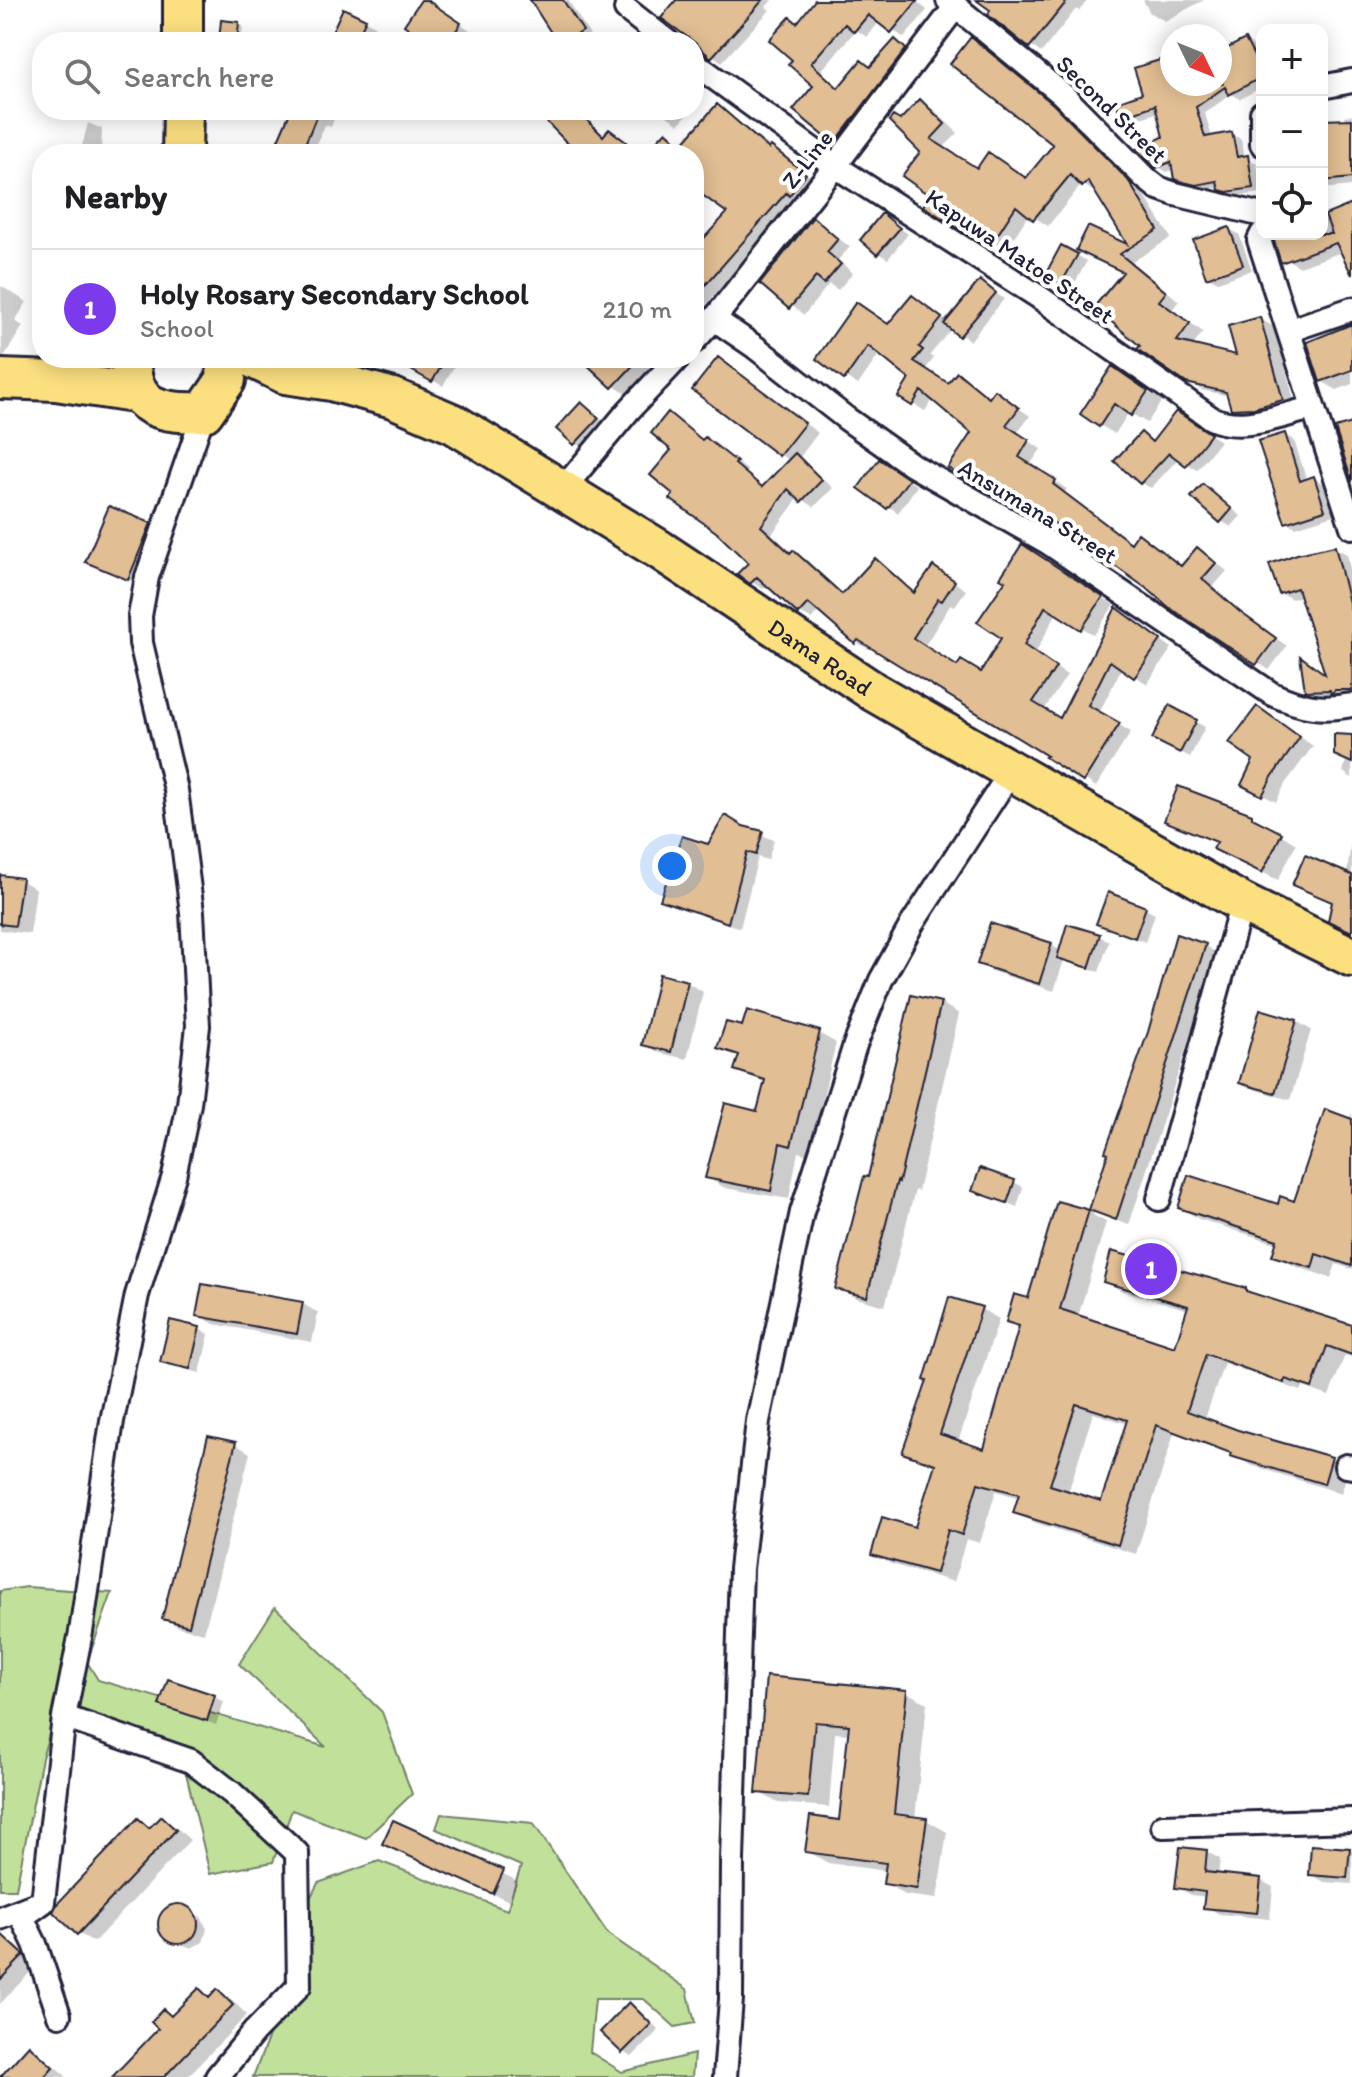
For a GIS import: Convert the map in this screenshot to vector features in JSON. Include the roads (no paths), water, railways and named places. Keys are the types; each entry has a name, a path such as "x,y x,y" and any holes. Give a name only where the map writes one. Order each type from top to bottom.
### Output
{"highway":[{"path":"183,0 183,32"},
{"path":"182,144 183,120"},
{"path":"56,381 97,368"},
{"path":"130,368 133,383 149,404 174,414 217,387 263,368"},
{"name":"Dama Road","path":"276,368 393,398 454,424 563,489 874,692 1242,903 1352,957"},
{"path":"0,379 56,381 140,394"}],"street":[{"name":"Z-Line","path":"704,330 835,166 952,3"},
{"name":"Second Street","path":"952,3 1062,94 1158,188 1256,213"},
{"path":"626,9 655,32"},
{"name":"Kapuwa Matoe Street","path":"704,71 835,166 1039,297 1211,418 1223,424 1236,425 1313,408"},
{"path":"1328,86 1352,81"},
{"path":"1259,240 1351,522"},
{"path":"1290,330 1352,309"},
{"name":"Ansumana Street","path":"714,319 912,465 1047,542 1272,694 1297,706 1330,709 1352,705"},
{"path":"563,489 669,368"},
{"path":"59,2015 35,1944 22,1917 43,1902 64,1717 81,1632 115,1407 137,1295 174,1176 189,1104 198,1026 192,912 176,790 141,643 140,616 147,577 217,387"},
{"path":"730,2072 741,1569 758,1421 802,1212 855,1045 881,980 912,924 1012,770"},
{"path":"1159,1199 1242,903"},
{"path":"64,1717 191,1761 232,1793 297,1853 299,1986 254,2032 217,2077"},
{"path":"1163,1826 1352,1820"},
{"path":"0,1918 43,1902"}],"place":[{"name":"Holy Rosary Secondary School","path":"1151,1269"}]}
